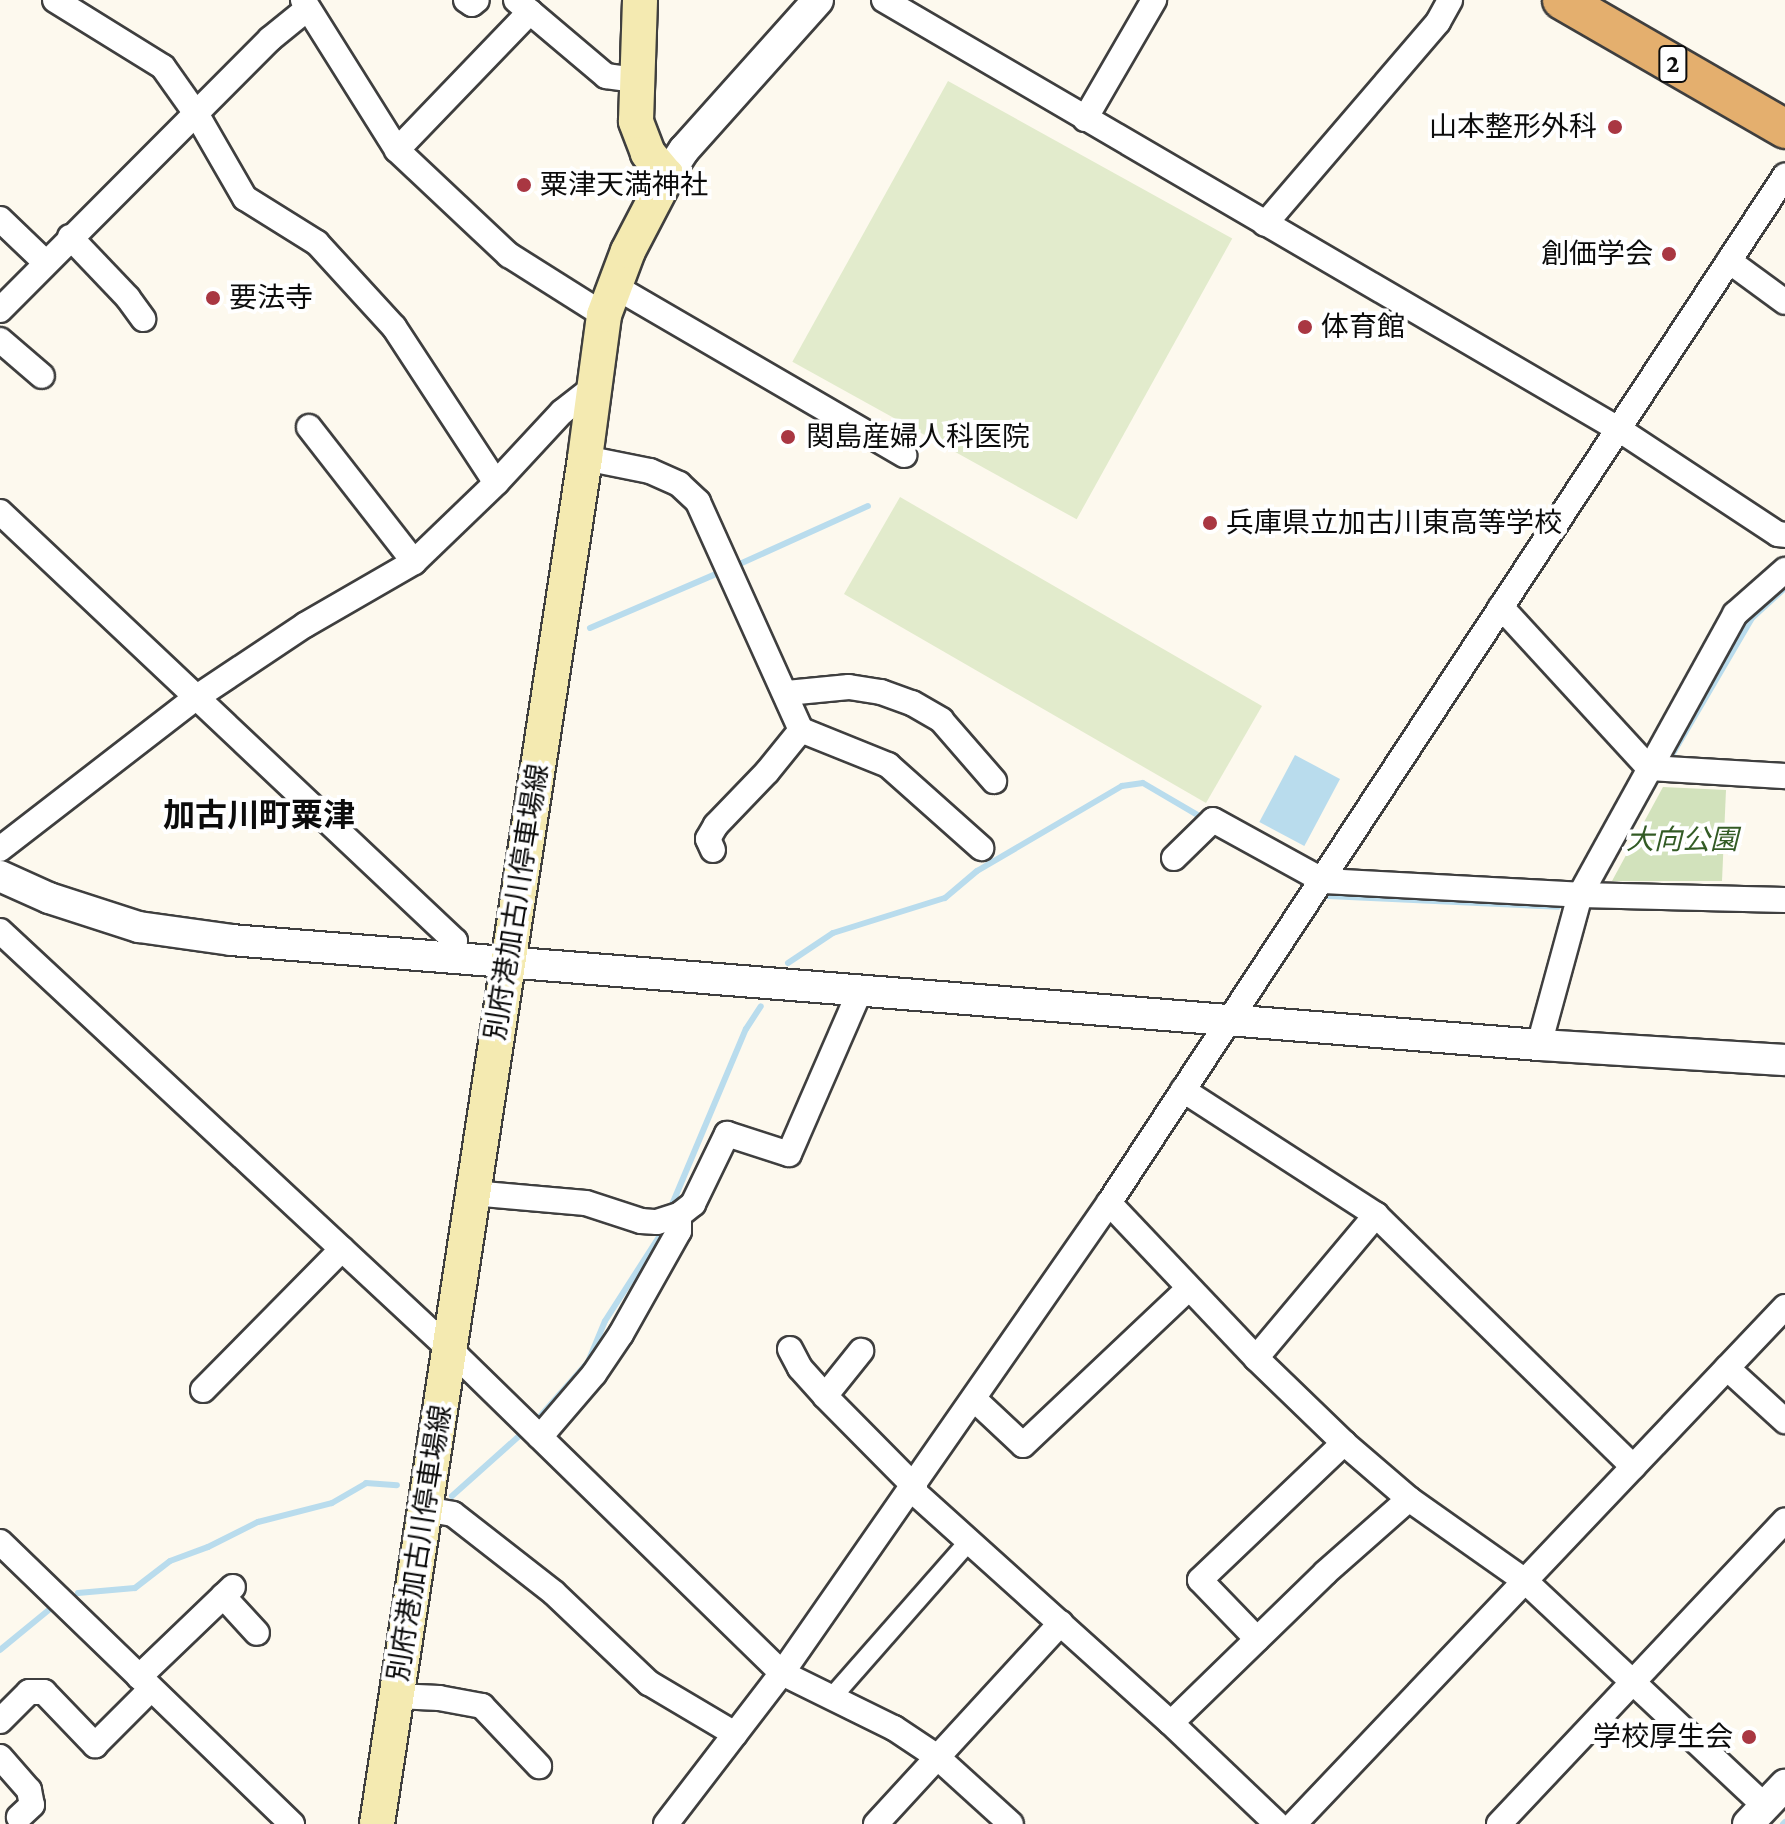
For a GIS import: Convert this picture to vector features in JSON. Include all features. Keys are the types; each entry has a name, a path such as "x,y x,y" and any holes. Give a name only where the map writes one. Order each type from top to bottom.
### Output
{"highway":[{"name":"2","path":"1562,0 1785,129"}],"main road":[{"path":"640,0 635,109 639,132 648,153 667,176"},
{"name":"別府港加古川停車場線","path":"377,1824 585,458 593,388 609,300 667,176"}],"street":[{"path":"55,0 163,67 197,115 245,198 317,243 394,327 496,483"},
{"path":"466,0 472,4 477,0"},
{"path":"667,176 684,150 818,0"},
{"path":"884,0 1620,430 1778,534 1785,535"},
{"path":"1085,119 1154,0"},
{"path":"1265,224 1438,22 1450,0"},
{"path":"0,310 305,4 397,150 509,255 609,300 904,455"},
{"path":"397,150 523,6 606,76 636,80"},
{"path":"666,1824 782,1673 913,1489 1109,1203 1324,881 1785,176"},
{"path":"0,219 45,262"},
{"path":"70,237 128,298 143,319"},
{"path":"1729,261 1780,292"},
{"path":"0,340 42,376"},
{"path":"0,849 197,697 305,625 414,562 496,483 562,412 593,388"},
{"path":"309,427 349,464 414,562"},
{"path":"585,458 650,471 679,484 698,502 787,693 801,730 888,765 981,848"},
{"path":"0,512 455,941 453,957"},
{"path":"1539,1045 1580,895 1735,614 1785,570"},
{"path":"1501,607 1649,768 1785,776"},
{"path":"787,693 849,687 881,692 912,703 941,720 994,781"},
{"path":"713,850 708,839 716,825 787,750 801,730"},
{"path":"1174,858 1213,820 1324,881 1580,895 1785,900"},
{"path":"0,876 49,898 139,927 231,940 1539,1045 1785,1060"},
{"path":"0,931 449,1349 782,1673 894,1728 936,1756 1011,1824"},
{"path":"472,1193 586,1203 641,1221 668,1219 693,1204 727,1134 789,1154 860,991"},
{"path":"1183,1090 1376,1215 1633,1467"},
{"path":"1109,1203 1256,1358 1344,1443 1409,1499 1524,1580 1766,1805"},
{"path":"1256,1358 1376,1215"},
{"path":"540,1437 594,1374 621,1334 679,1231 668,1219"},
{"path":"203,1390 342,1249"},
{"path":"974,1399 1023,1445 1189,1288"},
{"path":"1294,1824 1785,1307"},
{"path":"790,1349 800,1368 913,1489 1171,1723 1277,1824"},
{"path":"825,1396 861,1351"},
{"path":"1727,1368 1785,1421"},
{"path":"1257,1639 1200,1580 1344,1443"},
{"path":"1171,1723 1409,1499"},
{"path":"425,1509 453,1514 554,1593 649,1683 735,1734"},
{"path":"1499,1824 1785,1521"},
{"path":"833,1696 969,1541"},
{"path":"0,1542 292,1824"},
{"path":"0,1721 29,1692 44,1692 95,1745 145,1683 228,1592 257,1633"},
{"path":"876,1824 1061,1623"},
{"path":"396,1696 439,1698 482,1706 527,1761"},
{"path":"0,1757 29,1790 32,1805 19,1817"}],"green space":[{"path":"948,81 1232,239 1077,519 792,362"},
{"path":"900,497 1262,706 1206,803 844,594"},
{"name":"大向公園","path":"1663,787 1726,790 1722,881 1612,881"}],"water":[{"path":"1295,755 1340,779 1304,846 1259,822"}],"waterway":[{"path":"733,567 868,506"},
{"path":"590,628 723,571"},
{"path":"1669,760 1752,618 1785,588"},
{"path":"1639,812 1657,780"},
{"path":"788,963 833,933 945,898 977,871 1122,786 1143,783 1201,817"},
{"path":"1328,896 1558,907"},
{"path":"671,1207 746,1029 761,1006"},
{"path":"537,1420 588,1362 605,1321 664,1229"},
{"path":"452,1496 519,1436"},
{"path":"78,1593 135,1588 170,1561 208,1547 258,1522 332,1503 366,1483 397,1485"},
{"path":"0,1650 50,1609"}],"place":[{"name":"山本整形外科","path":"1615,127"},
{"name":"粟津天満神社","path":"524,185"},
{"name":"創価学会","path":"1669,254"},
{"name":"要法寺","path":"213,298"},
{"name":"体育館","path":"1305,327"},
{"name":"関島産婦人科医院","path":"788,437"},
{"name":"兵庫県立加古川東高等学校","path":"1210,523"},
{"name":"学校厚生会","path":"1749,1737"}],"district":[{"name":"加古川町粟津","path":"259,815"}]}
